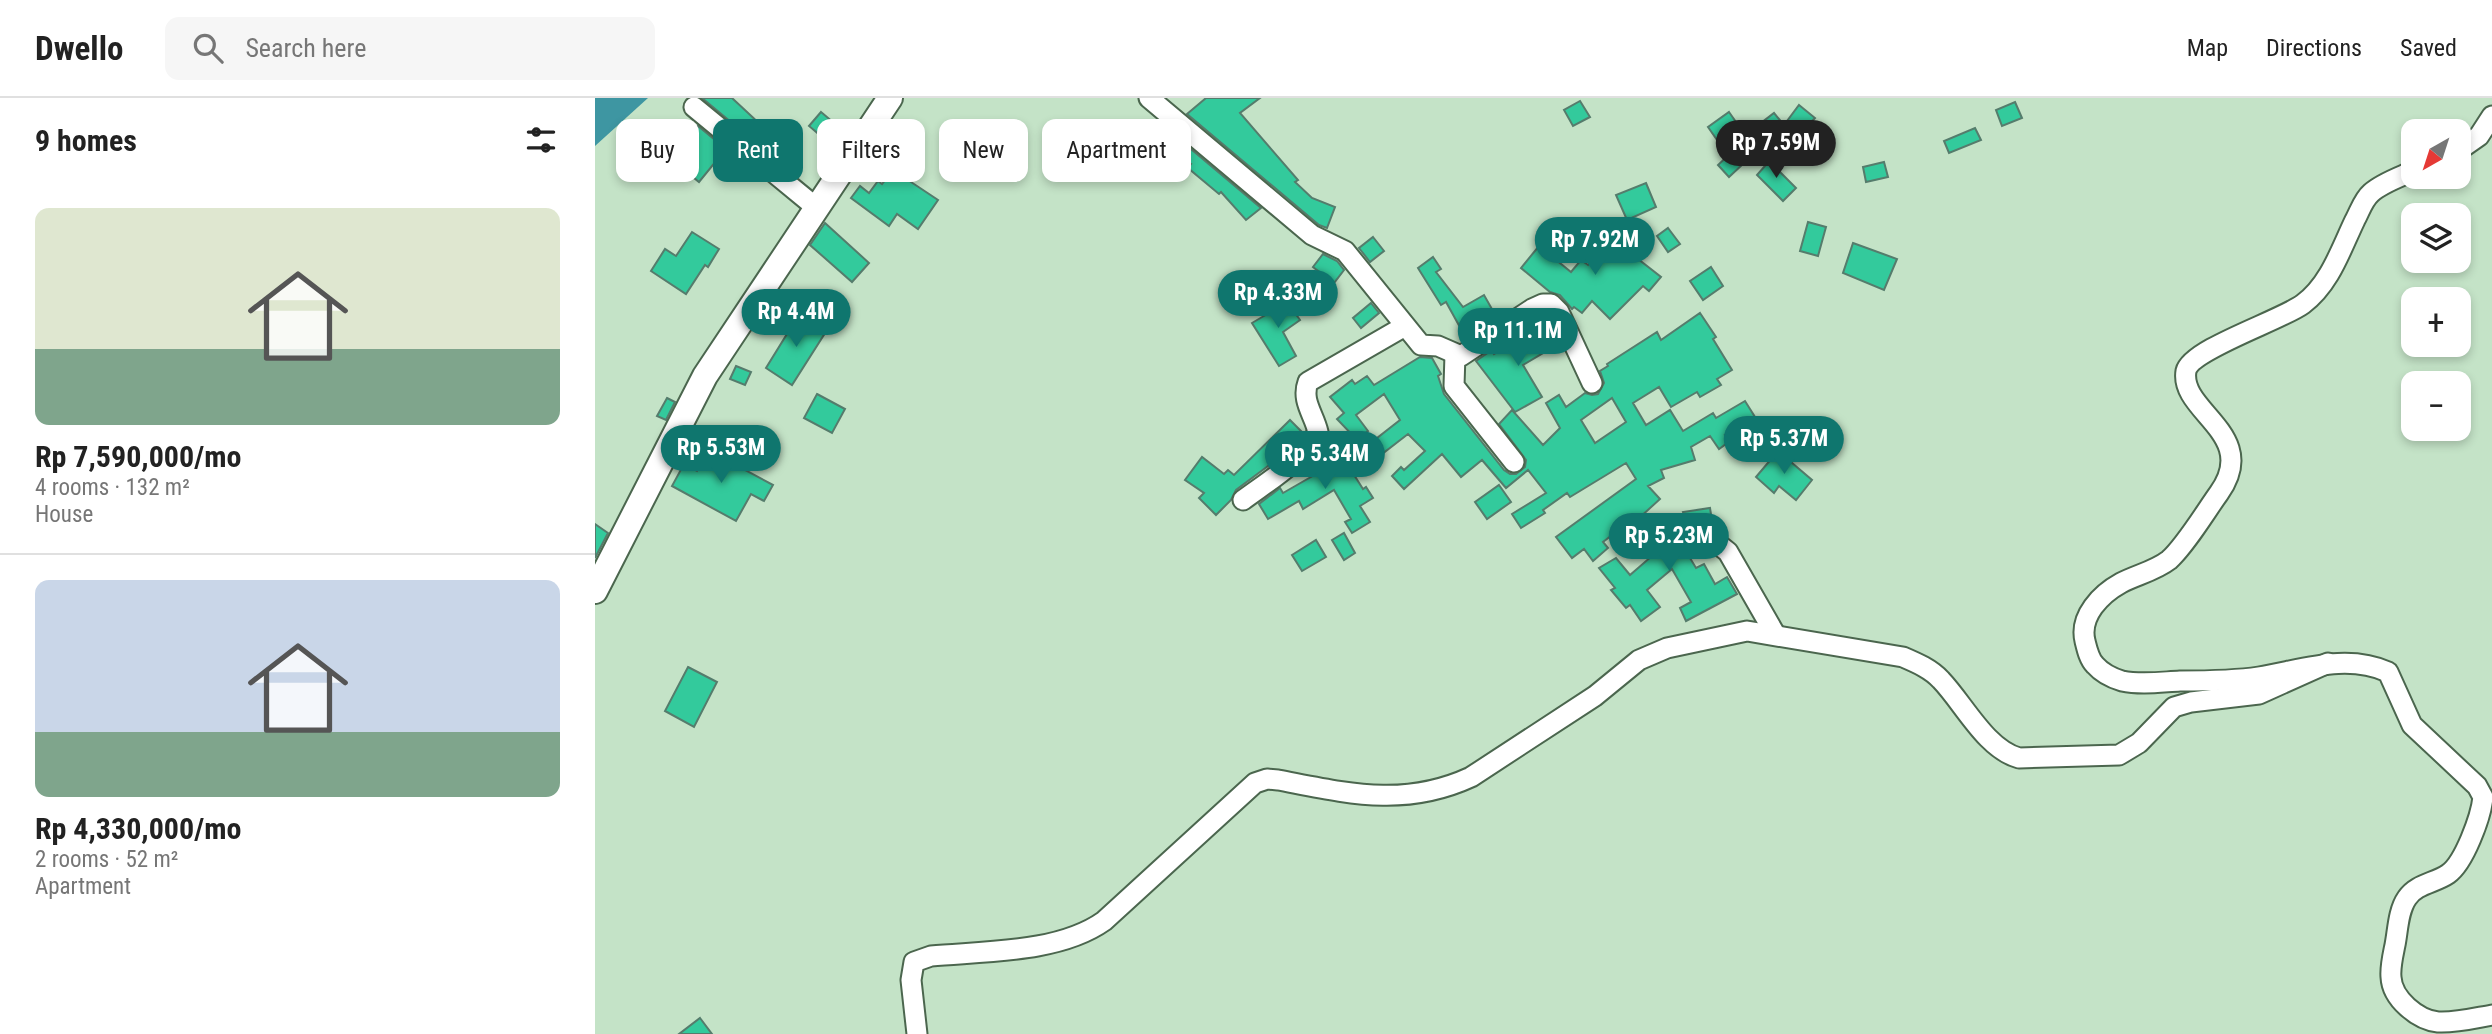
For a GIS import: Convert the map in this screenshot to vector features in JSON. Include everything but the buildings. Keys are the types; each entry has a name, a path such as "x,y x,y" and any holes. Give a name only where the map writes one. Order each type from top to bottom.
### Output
{"street":[{"path":"595,591 705,376 890,98"},
{"path":"1149,98 1312,235 1345,251 1421,345 1438,346 1461,356 1532,309 1551,304 1559,312 1592,383"},
{"path":"694,107 818,209"},
{"path":"2471,142 2479,136 2492,116"},
{"path":"2401,177 2370,194 2314,296 2299,307 2204,353 2189,365 2187,382 2194,397 2227,441 2231,455 2228,480 2168,561 2111,590 2091,609 2085,622 2084,635 2093,664 2106,675 2121,681 2140,683 2231,680 2328,663 2376,667 2389,672 2412,726 2481,791 2483,803 2462,860 2447,876 2412,892 2405,901 2401,911 2391,978 2394,992 2421,1017 2436,1022 2453,1022 2492,1015"},
{"path":"1243,500 1289,467 1312,444 1318,432 1315,419 1304,398 1308,382 1405,326"},
{"path":"1455,354 1454,386 1514,463"},
{"path":"1695,534 1713,540 1728,552 1775,634"},
{"path":"917,1034 911,980 915,962 931,956 1042,945 1079,937 1104,921 1255,783 1267,779 1277,780 1356,795 1379,796 1432,791 1471,777 1585,703 1629,667 1653,653 1747,631 1887,652 1917,663 1940,679 1999,748 2019,758 2119,755 2131,750 2174,707 2191,702 2259,694 2328,663"}],"water":[{"path":"595,98 648,98 625,119 616,119 616,127 595,146"}]}
